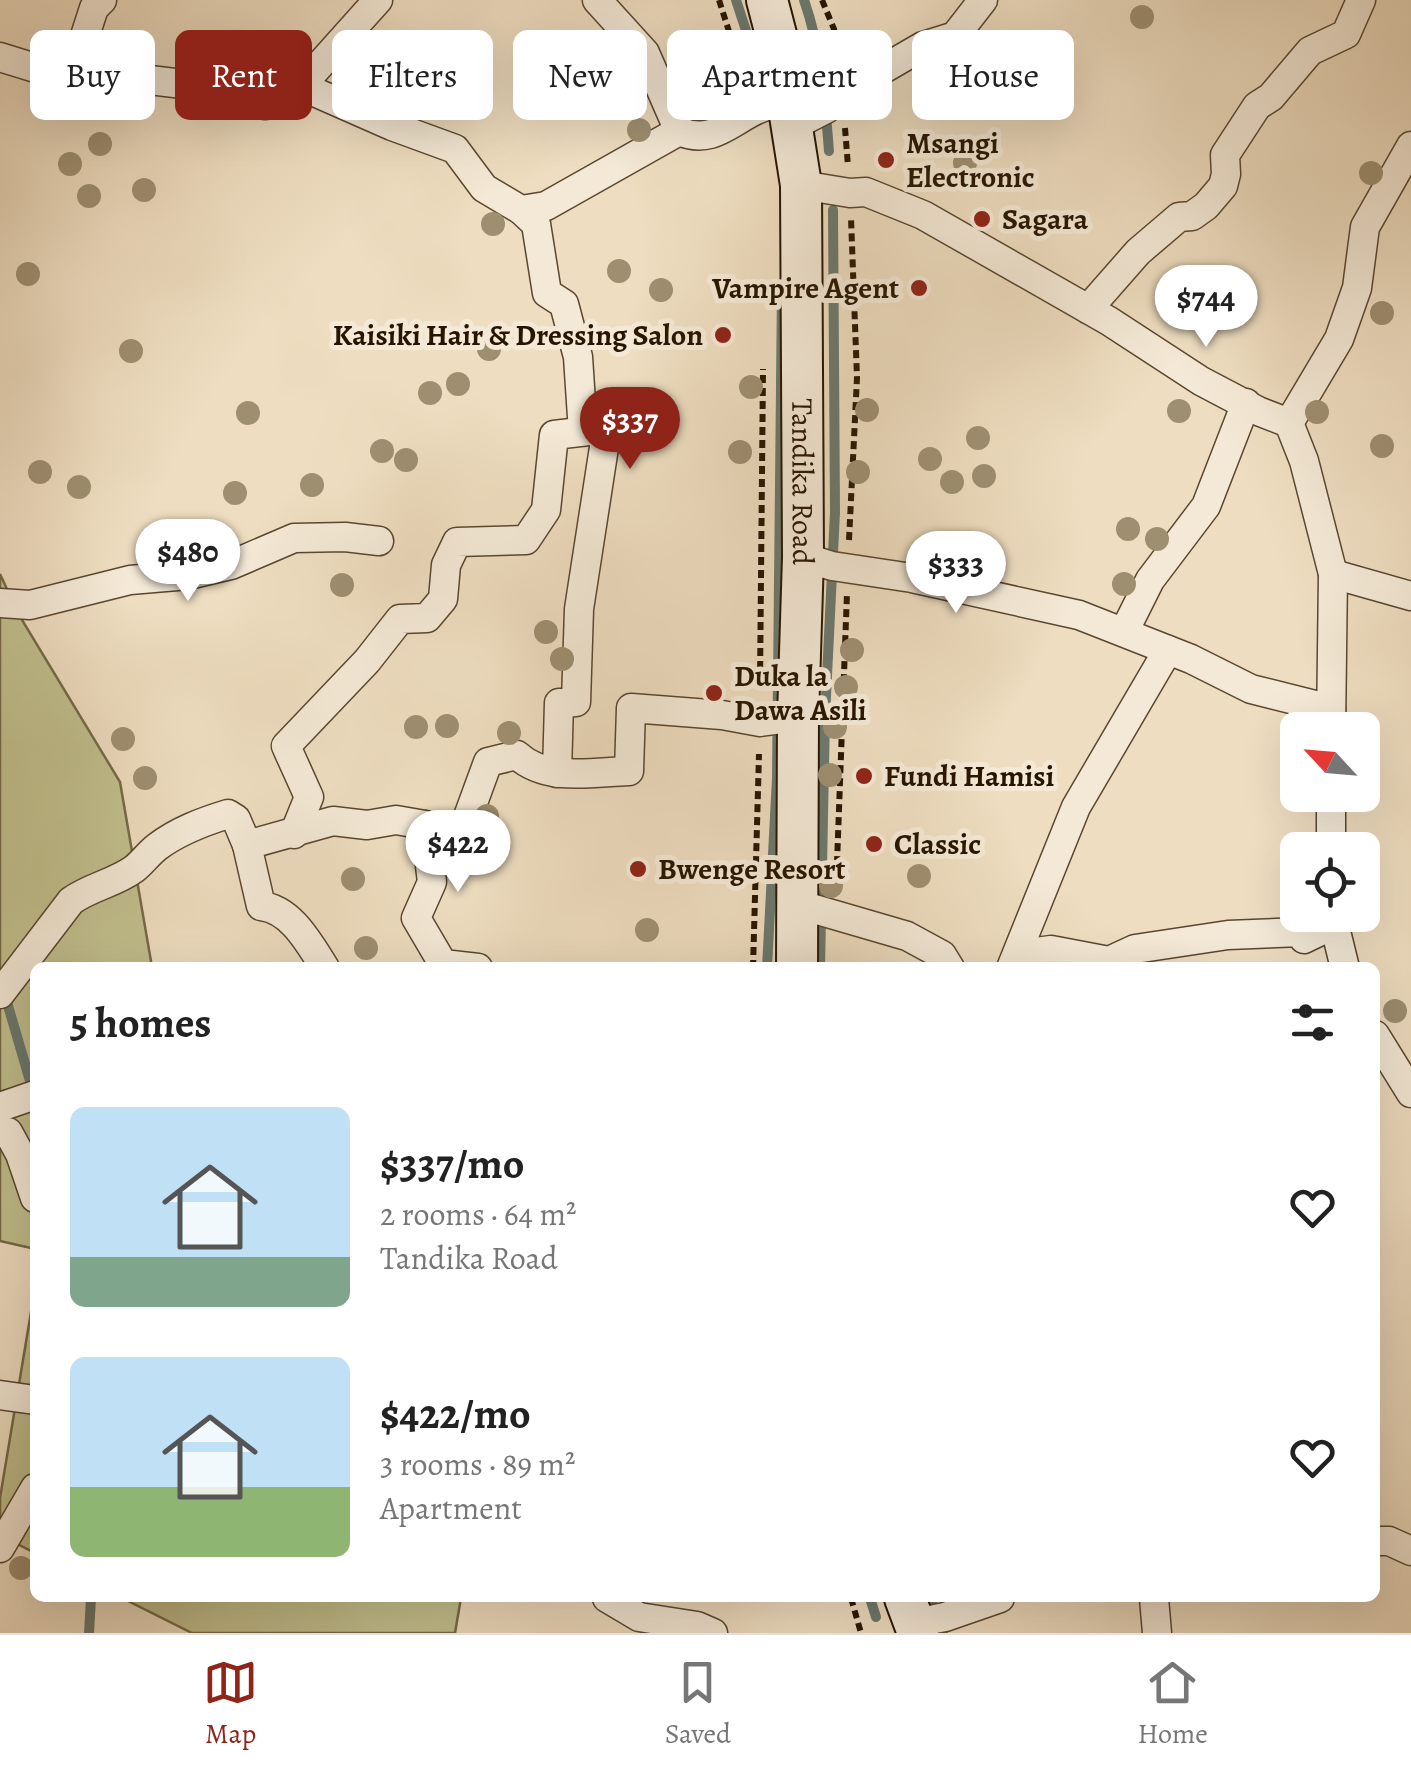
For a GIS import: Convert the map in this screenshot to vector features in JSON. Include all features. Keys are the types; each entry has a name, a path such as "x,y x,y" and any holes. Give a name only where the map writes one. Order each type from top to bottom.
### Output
{"street":[{"path":"87,30 94,8 102,0"},
{"path":"117,0 126,0"},
{"path":"312,74 378,0"},
{"path":"597,0 645,53 679,132"},
{"name":"Tandika Road","path":"766,0 774,30"},
{"path":"892,64 923,46 955,36 983,0"},
{"path":"1088,309 1138,252 1179,218 1192,216 1206,206 1223,186 1225,154 1256,106 1271,97 1310,51 1346,34 1361,0"},
{"path":"0,57 30,66"},
{"path":"312,91 455,149 484,188 536,224 548,293 564,304 578,357 582,417 605,442 578,609 576,702 559,703 557,773"},
{"path":"521,210 546,206 679,132 697,137 755,120"},
{"name":"Tandika Road","path":"780,120 800,185 804,557 779,720 798,904 796,962"},
{"path":"1289,423 1339,339 1356,288 1365,227 1411,146"},
{"path":"800,185 866,192 923,215 1088,309 1201,380 1258,412 1289,423 1304,461 1333,574 1331,712"},
{"path":"1124,632 1150,580 1206,506 1246,403"},
{"path":"294,834 309,796 286,746 367,661 400,619 427,618 443,600 446,565 457,542 526,540 546,510 554,435 597,430"},
{"path":"0,603 30,605 130,580 231,565 294,538 378,541"},
{"path":"804,557 1080,615 1310,712"},
{"path":"1333,574 1411,596"},
{"path":"1014,962 1076,808 1168,650"},
{"path":"247,845 333,821 367,825 396,820 450,836 466,822 488,762 516,755 530,768 557,773 629,771 630,708 779,720"},
{"path":"0,994 71,901 86,890 134,870 155,848 186,828 228,814 236,819 247,845 260,906 276,908 299,930 321,962"},
{"path":"425,826 432,882 416,918 442,962"},
{"path":"798,904 907,936 942,955 946,962"},
{"path":"1021,962 1036,952 1051,950 1109,962 1228,934 1302,932"},
{"path":"1335,932 1343,962"},
{"path":"1380,1043 1411,1093"},
{"path":"0,1107 30,1096"},
{"path":"0,1133 8,1132 30,1183"},
{"path":"0,1395 30,1399"},
{"path":"0,1548 30,1497"},
{"path":"1380,1542 1411,1551"},
{"path":"614,1602 639,1617 697,1626 713,1633"},
{"path":"915,1624 988,1602"},
{"path":"1154,1602 1157,1633"}],"path":[{"path":"719,0 735,30"},
{"path":"822,0 834,30"},
{"path":"835,917 857,378 844,120"},
{"path":"754,962 779,720 763,365"},
{"path":"852,1602 861,1633"}],"shaded area":[{"path":"0,574 19,615 120,782 151,962 30,962 30,1248 0,1241"},
{"path":"30,1318 30,1550 0,1535 0,1498"},
{"path":"130,1602 460,1602 455,1633 192,1633"}],"waterway":[{"path":"736,0 746,30"},
{"path":"804,0 818,55 829,151"},
{"path":"820,962 825,717 835,512 833,210"},
{"path":"767,962 777,778 782,289"},
{"path":"4,992 30,1081"},
{"path":"89,1633 91,1602"},
{"path":"871,1602 876,1617"},
{"path":"931,1602 943,1633"}],"place":[{"name":"Msangi Electronic","path":"886,160"},
{"name":"Sagara","path":"982,219"},
{"name":"Vampire Agent","path":"919,288"},
{"name":"Kaisiki Hair & Dressing Salon","path":"723,335"},
{"name":"Duka la Dawa Asili","path":"714,693"},
{"name":"Fundi Hamisi","path":"864,776"},
{"name":"Classic","path":"874,844"},
{"name":"Bwenge Resort","path":"638,869"}]}
